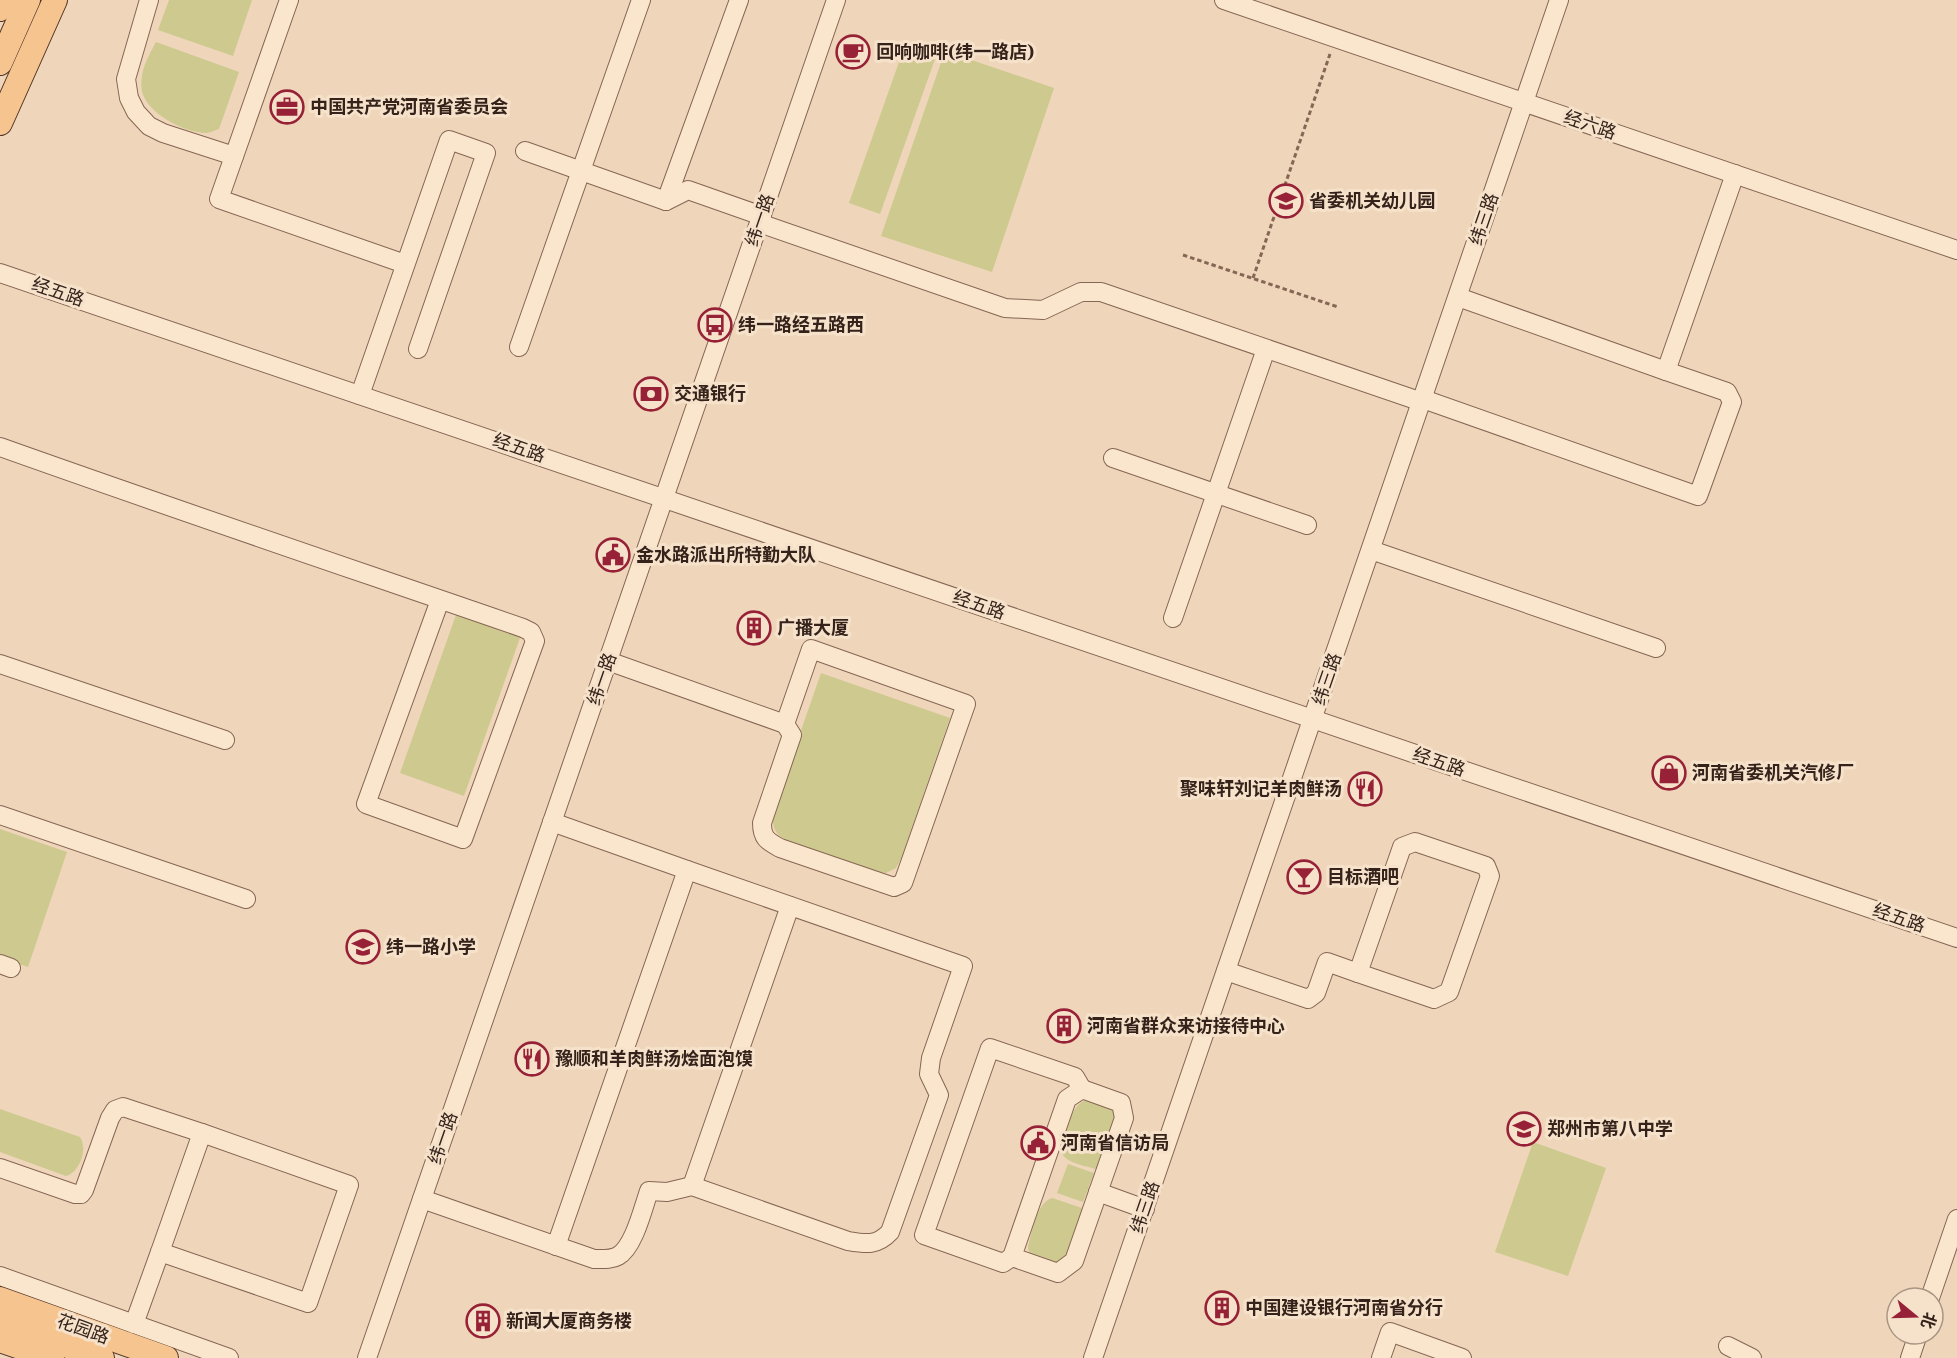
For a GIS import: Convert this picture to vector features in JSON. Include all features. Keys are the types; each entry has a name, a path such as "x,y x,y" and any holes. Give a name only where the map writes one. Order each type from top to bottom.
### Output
{"main road":[{"path":"0,9 4,0"},
{"path":"0,63 28,0"},
{"path":"0,123 56,0"},
{"name":"花园路","path":"0,1299 166,1358"},
{"path":"0,1322 102,1358"},
{"path":"0,1340 52,1358"},
{"path":"0,1356 6,1358"}],"street":[{"path":"149,0 126,79 129,98 136,112 149,126 163,133 234,156"},
{"path":"289,0 219,199 405,264"},
{"path":"519,346 641,0"},
{"path":"666,201 739,0"},
{"name":"纬一路","path":"367,1358 836,0"},
{"name":"经六路","path":"1224,0 1957,250"},
{"name":"纬三路","path":"1094,1358 1559,0"},
{"path":"360,394 449,140 486,153 418,349"},
{"path":"525,151 666,201 688,190 760,220 1005,308 1043,310 1081,292 1101,292 1698,496 1732,402 1726,392 1458,297"},
{"path":"1666,371 1735,174"},
{"name":"经五路","path":"0,273 1957,938"},
{"path":"1173,618 1266,349"},
{"path":"0,447 523,628 531,632 535,641 463,839 366,804 440,600"},
{"path":"1113,458 1307,525"},
{"path":"1371,550 1656,648"},
{"path":"608,661 785,724 792,735 762,823 762,834 766,840 780,848 894,887 903,883 966,704 811,649 785,724"},
{"path":"0,664 225,740"},
{"path":"0,815 246,898"},
{"path":"422,1199 594,1259 618,1256 630,1244 649,1191 667,1192 692,1186 848,1241 868,1244 882,1240 890,1232 939,1095 929,1074 931,1058 963,966 552,822"},
{"path":"1226,971 1308,999 1316,993 1327,962 1358,974 1434,999 1449,992 1490,876 1486,866 1415,842 1402,848 1358,974"},
{"path":"556,1246 687,870"},
{"path":"692,1186 790,906"},
{"path":"1012,1257 1058,1273 1074,1261 1124,1118 1121,1103 1082,1089 1075,1077 990,1048 924,1235 1003,1263 1012,1257 1067,1098 1082,1089"},
{"path":"0,1168 75,1194 81,1194 111,1118 115,1110 123,1107 349,1185 308,1304 160,1252"},
{"path":"134,1324 202,1133"},
{"path":"1098,1192 1144,1209"},
{"path":"1934,1286 1957,1219"},
{"path":"0,1276 229,1358"},
{"path":"1381,1358 1390,1332 1462,1358"},
{"path":"1728,1346 1752,1358"}],"path":[{"path":"1253,278 1335,38"},
{"path":"1183,255 1338,307"}],"shaded area":[{"path":"169,0 252,0 233,56 158,30"},
{"path":"156,42 239,72 219,129 206,133 178,126 158,114 145,99 141,84 143,71"},
{"path":"904,48 935,59 880,214 849,203"},
{"path":"945,51 1054,88 992,272 881,236"},
{"path":"457,612 521,635 464,796 400,773"},
{"path":"821,673 950,718 901,859 896,868 886,873 873,871 807,849 783,838 774,828 773,811"},
{"path":"0,829 67,852 28,967 0,957"},
{"path":"1086,1100 1116,1110 1117,1117 1100,1166 1095,1169 1069,1160 1062,1154 1061,1149 1072,1114"},
{"path":"0,1109 80,1137 83,1154 79,1165 66,1176 0,1152"},
{"path":"1533,1142 1606,1168 1568,1276 1495,1252"},
{"path":"1068,1164 1094,1173 1083,1202 1057,1193"},
{"path":"1052,1198 1082,1208 1083,1214 1068,1260 1061,1267 1036,1258 1029,1252 1028,1247 1039,1211 1042,1205"}],"place":[{"name":"回响咖啡(纬一路店)","path":"853,52"},
{"name":"中国共产党河南省委员会","path":"287,107"},
{"name":"省委机关幼儿园","path":"1286,201"},
{"name":"纬一路经五路西","path":"715,325"},
{"name":"交通银行","path":"651,394"},
{"name":"金水路派出所特勤大队","path":"613,555"},
{"name":"广播大厦","path":"754,628"},
{"name":"河南省委机关汽修厂","path":"1669,773"},
{"name":"聚味轩刘记羊肉鲜汤","path":"1365,789"},
{"name":"目标酒吧","path":"1304,877"},
{"name":"纬一路小学","path":"363,947"},
{"name":"河南省群众来访接待中心","path":"1064,1026"},
{"name":"豫顺和羊肉鲜汤烩面泡馍","path":"532,1059"},
{"name":"郑州市第八中学","path":"1524,1129"},
{"name":"河南省信访局","path":"1038,1143"},
{"name":"中国建设银行河南省分行","path":"1222,1308"},
{"name":"新闻大厦商务楼","path":"483,1321"}]}
